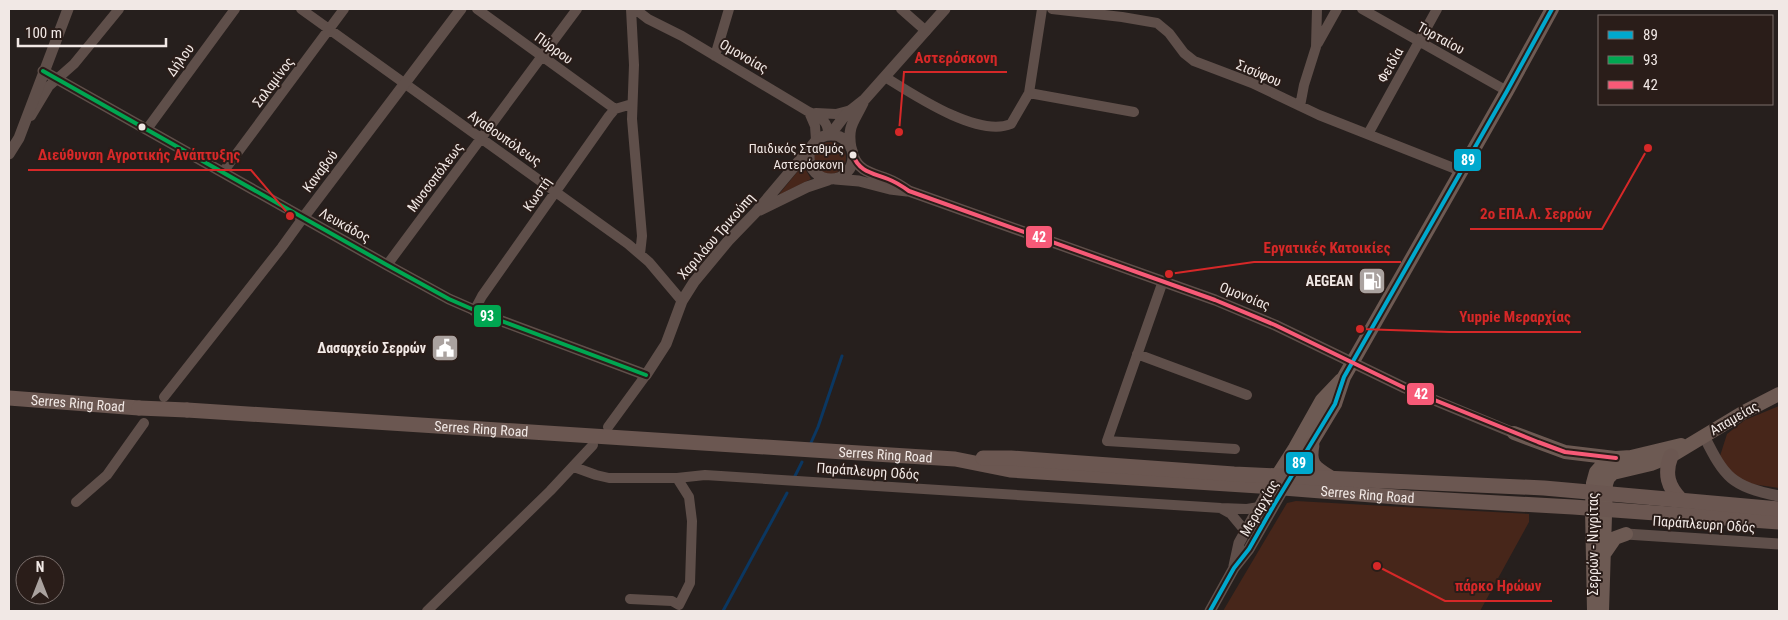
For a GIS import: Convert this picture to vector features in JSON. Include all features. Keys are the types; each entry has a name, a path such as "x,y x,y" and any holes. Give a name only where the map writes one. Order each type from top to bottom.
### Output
{"main road":[{"name":"Μεραρχίας","path":"1281,482 1312,445 1335,404 1344,378 1352,363 1552,9"},
{"name":"Μεραρχίας","path":"1281,482 1322,400 1344,378"},
{"name":"Απαμείας","path":"1690,444 1758,404 1779,394"},
{"name":"Serres Ring Road","path":"9,398 140,408 955,459 1010,470 1281,482 1410,498 1600,512 1779,522"},
{"path":"1514,433 1565,452 1616,458"},
{"name":"Σερρών - Νιγρίτας","path":"1602,611 1604,554 1596,472 1603,464 1616,458 1631,458 1675,445 1690,444"},
{"name":"Σερρών - Νιγρίτας","path":"1599,493 1608,478 1613,474 1651,464 1671,456 1690,444"},
{"path":"1312,445 1311,462 1315,468 1332,478"},
{"path":"1671,456 1668,479 1671,488 1681,500"},
{"name":"Serres Ring Road","path":"1281,482 1332,478 1468,484 1599,493 1779,509"},
{"path":"1600,512 1615,530 1626,534"},
{"name":"Σερρών - Νιγρίτας","path":"1594,611 1600,512"},
{"path":"1604,554 1614,538 1626,534"}],"street":[{"path":"19,138 68,9"},
{"path":"9,154 45,92 74,64 119,9"},
{"name":"Δήλου","path":"147,129 235,9"},
{"name":"Αγαθουπόλεως","path":"301,9 640,254 682,301"},
{"name":"Σαλαμίνος","path":"223,172 344,9"},
{"name":"Καναβού","path":"164,397 282,248 404,83 462,9"},
{"name":"Πύρρου","path":"477,9 615,110"},
{"name":"Μυσσοπόλεως","path":"387,265 577,9"},
{"path":"631,9 634,65 633,139 642,236 640,254"},
{"name":"Ομονοίας","path":"636,9 648,19 820,116 828,128 829,135"},
{"path":"715,56 729,9"},
{"path":"902,9 926,31"},
{"path":"813,144 829,135 852,109 865,99 945,9"},
{"path":"885,77 965,121 1002,127 1011,124 1030,93 1042,9"},
{"name":"Σισύφου","path":"1052,9 1122,13 1158,23 1194,62 1252,83 1300,106 1462,170"},
{"path":"1316,9 1316,47"},
{"path":"1300,106 1316,47 1337,9"},
{"name":"Τυρταίου","path":"1362,9 1507,91"},
{"name":"Φειδία","path":"1368,134 1437,9"},
{"name":"Λευκάδος","path":"43,71 387,265 474,311 646,375"},
{"path":"1030,93 1134,112"},
{"path":"756,212 807,187 841,177 850,168 852,152 849,134 850,126 865,99"},
{"path":"615,110 632,104"},
{"path":"852,109 832,114 810,112 815,126 813,144 808,161 815,174 831,179 865,182 890,190 909,191"},
{"name":"Κωστή","path":"474,311 482,296 615,110"},
{"path":"829,135 836,135 845,140 852,152"},
{"name":"Χαριλάου Τρικούπη","path":"608,427 666,344 682,301 702,272 813,144"},
{"name":"Ομονοίας","path":"852,152 858,165 864,170 894,182 909,191 1256,316 1406,388 1514,433"},
{"path":"1163,281 1107,441 1235,449"},
{"path":"1137,354 1247,395"},
{"path":"76,502 106,475 144,423"},
{"path":"1704,436 1719,466 1731,478 1756,490 1779,496"},
{"path":"427,611 574,467 593,445"},
{"name":"Παράπλευρη Οδός","path":"574,467 609,478 677,478 705,475 1222,508 1247,509 1259,507"},
{"path":"630,599 672,601 679,605 690,583 692,521 689,497 677,478"},
{"name":"Μεραρχίας","path":"1234,568 1239,543 1259,507 1281,482"},
{"name":"Μεραρχίας","path":"1210,611 1234,568 1249,549 1281,482"},
{"path":"1222,508 1231,514 1246,532"},
{"name":"Παράπλευρη Οδός","path":"1626,534 1779,544"}],"shaded area":[{"path":"830,142 841,147 846,158 841,169 830,174 819,169 814,158 819,147"},
{"path":"803,165 811,179 779,195 780,193"},
{"path":"1779,406 1779,488 1745,483 1727,471 1720,456 1727,434 1745,420"},
{"path":"1296,501 1529,514 1529,522 1480,611 1223,611 1287,503"}],"waterway":[{"path":"810,445 842,356"},
{"path":"795,476 802,462"},
{"path":"723,611 787,493"}],"transit line":[{"name":"89","path":"1210,611 1234,568 1249,549 1335,404 1344,377 1552,9"},
{"name":"93","path":"43,71 449,299 488,316 646,375"},
{"name":"42","path":"853,155 863,168 894,181 909,191 1215,300 1275,325 1405,388 1538,442 1565,452 1616,458"}],"place":[{"name":"Αστερόσκονη","path":"899,132"},
{"name":"2ο ΕΠΑ.Λ. Σερρών","path":"1648,148"},
{"name":"Παιδικός Σταθμός Αστερόσκονη","path":"853,155"},
{"name":"Διεύθυνση Αγροτικής Ανάπτυξης","path":"290,216"},
{"name":"Εργατικές Κατοικίες","path":"1169,274"},
{"name":"AEGEAN","path":"1372,281"},
{"name":"Yuppie Μεραρχίας","path":"1360,329"},
{"name":"Δασαρχείο Σερρών","path":"445,348"},
{"name":"πάρκο Ηρώων","path":"1377,566"}]}
